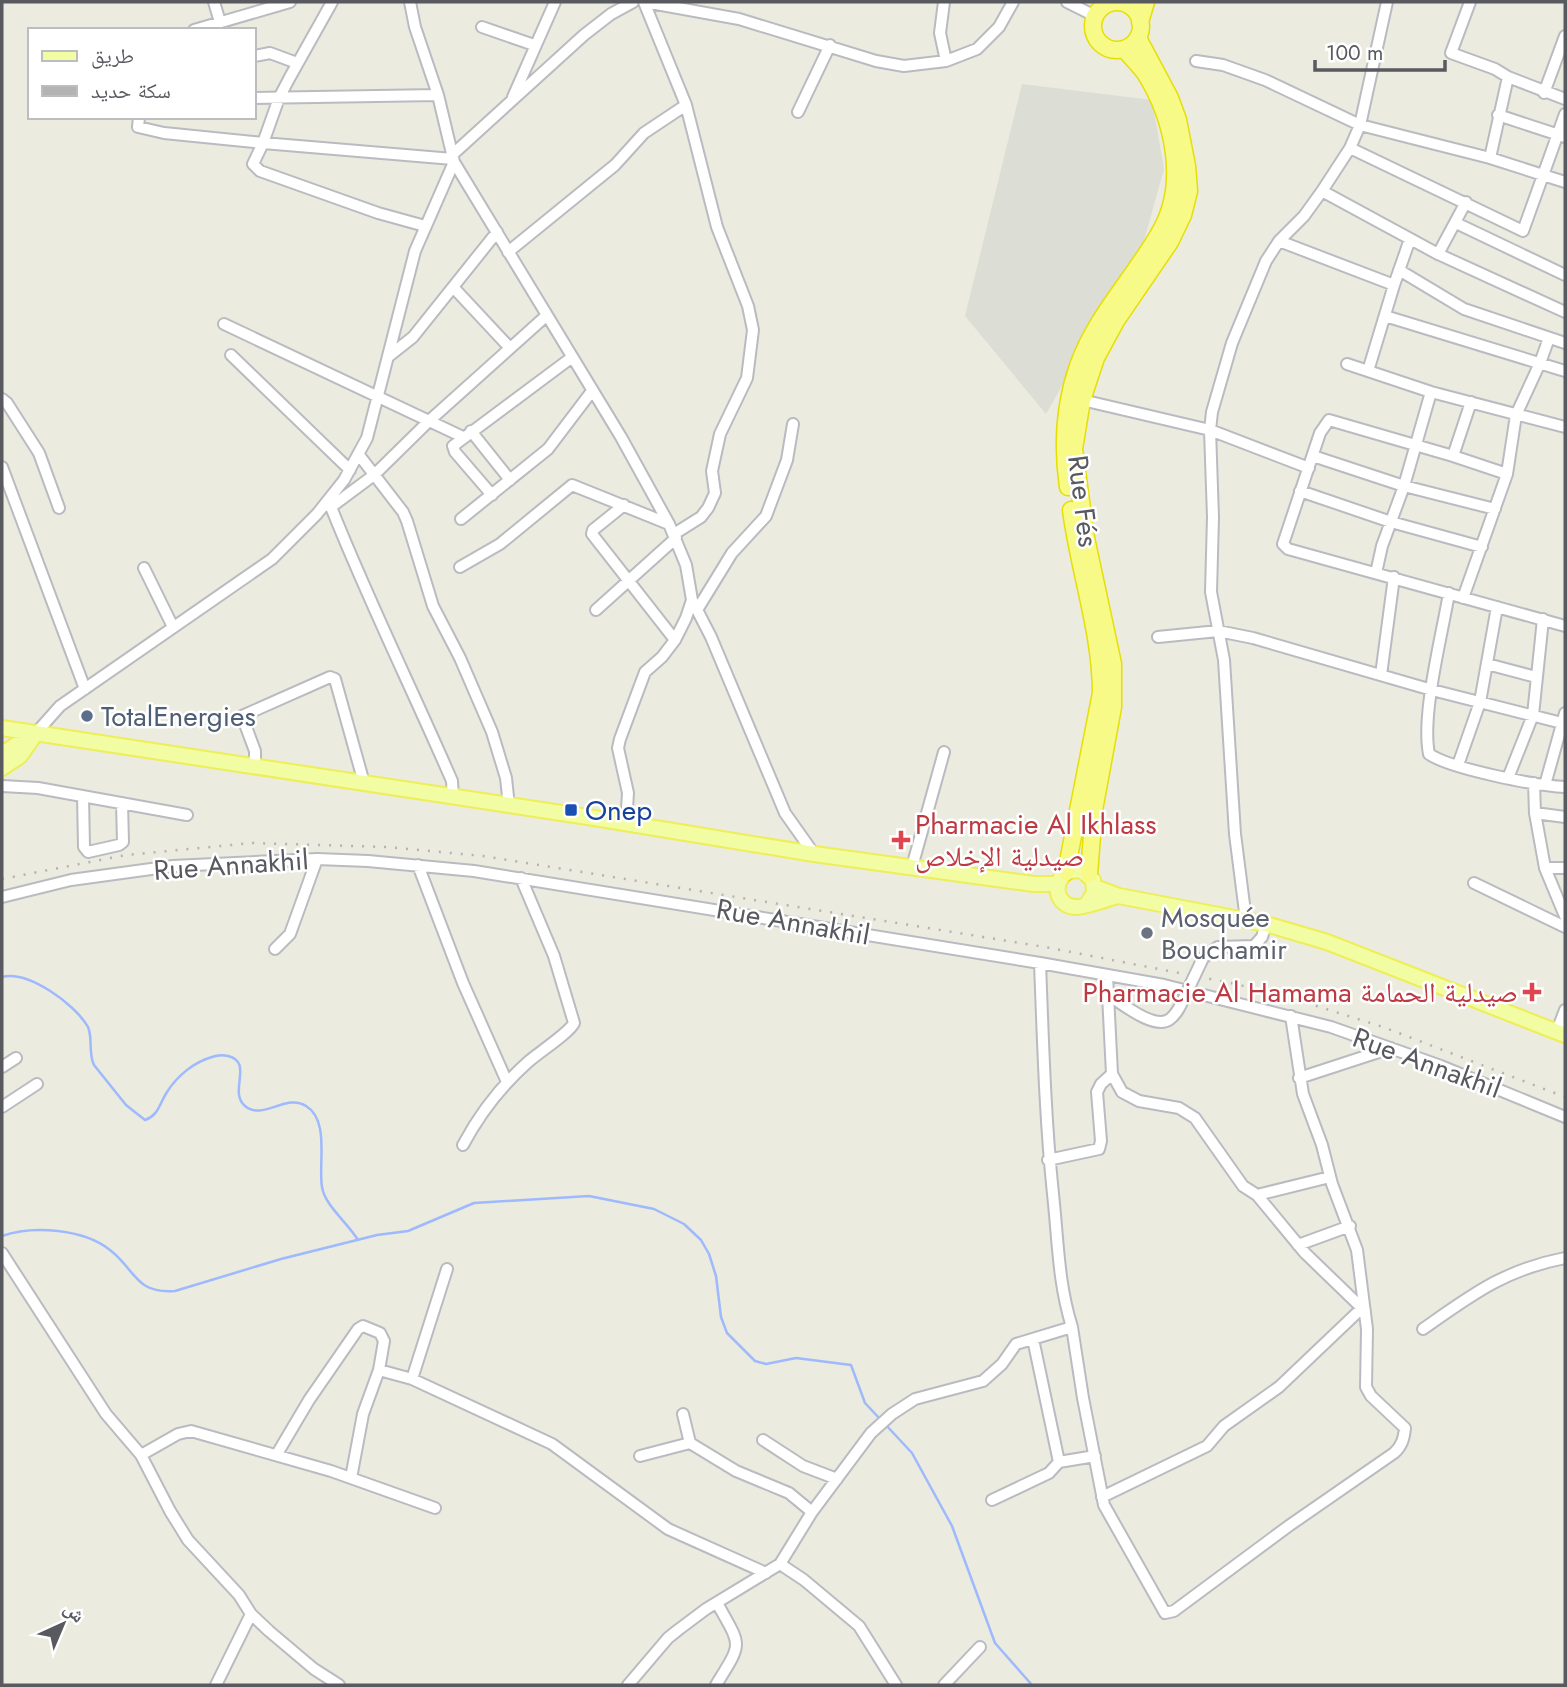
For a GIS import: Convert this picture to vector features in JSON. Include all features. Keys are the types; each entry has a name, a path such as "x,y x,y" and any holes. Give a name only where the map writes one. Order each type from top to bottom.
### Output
{"highway":[{"path":"1139,30 1136,13 1120,2 1101,8 1095,16 1093,27 1103,46 1113,50 1124,49 1132,45 1139,30 1146,2"},
{"name":"Rue Fés","path":"1092,881 1094,810 1113,707 1113,664 1079,494 1074,449 1082,400 1096,358 1116,321 1170,242 1183,215 1189,191 1178,120 1139,30"},
{"name":"Rue Fés","path":"1061,884 1101,693 1101,665 1074,538 1064,463 1066,409 1078,365 1108,307 1162,229 1175,195 1174,144 1159,100 1144,72 1124,49"}],"main road":[{"path":"2,728 814,854 1034,884 1061,884 1082,870 1092,881 1119,896 1266,924 1328,942 1561,1033"},
{"path":"2,754 36,733"},
{"path":"2,768 20,756 36,733"},
{"name":"Rue Fés","path":"1087,904 1092,899 1092,881"},
{"path":"1061,884 1068,905 1081,907 1119,896"}],"street":[{"path":"214,2 220,22"},
{"path":"200,28 290,2"},
{"path":"332,2 279,98 253,164 260,171 378,213 425,226"},
{"path":"410,2 415,27 438,95 453,159 621,438 673,532 686,565 694,605 711,637 785,813 814,854"},
{"path":"510,103 555,2"},
{"path":"328,506 359,455 379,397 411,267 453,159 584,35 611,14 633,2"},
{"path":"596,610 628,582 673,532 701,517 708,508 715,493 712,471 720,434 747,378 753,342 748,306 717,227 686,105 645,2 689,5 830,45 876,61 898,65 946,61 983,45 999,27 1013,2"},
{"path":"944,2 940,33 946,61"},
{"path":"1067,2 1095,16"},
{"path":"1246,920 1235,835 1224,660 1211,592 1213,517 1210,430 1216,392 1232,343 1266,261 1279,241 1304,216 1322,191 1350,148 1360,125 1387,2"},
{"path":"1470,2 1451,53 1499,71 1544,93 1565,99"},
{"path":"482,27 534,45"},
{"path":"1544,93 1565,36"},
{"path":"798,112 830,45"},
{"path":"256,56 270,53 297,62"},
{"path":"1196,61 1223,65 1265,80 1360,125 1490,158 1565,182"},
{"path":"1490,158 1508,77"},
{"path":"256,98 438,95"},
{"path":"509,252 615,165 644,132 686,105"},
{"path":"1515,251 1561,135 1565,114"},
{"path":"1498,115 1561,135"},
{"path":"139,119 138,127 164,133 453,159"},
{"path":"1350,148 1524,231"},
{"path":"1322,191 1437,254 1565,312"},
{"path":"1437,254 1466,202"},
{"path":"1456,223 1565,275"},
{"path":"389,356 413,337 497,232"},
{"path":"1368,371 1410,239"},
{"path":"1279,241 1394,285"},
{"path":"1399,270 1464,309 1565,343"},
{"path":"453,287 510,348"},
{"path":"36,733 60,706 272,559 328,506 374,475 429,421 547,316"},
{"path":"1385,316 1565,371"},
{"path":"224,324 429,421 467,434 510,480"},
{"path":"1464,597 1507,474 1516,415 1549,338"},
{"path":"231,355 350,470"},
{"path":"492,495 453,446 571,358"},
{"path":"1347,363 1431,392 1565,427"},
{"path":"461,519 548,449 592,391"},
{"path":"1376,573 1431,392"},
{"path":"2,399 39,453 59,508"},
{"path":"1082,400 1210,430 1308,468"},
{"path":"1453,456 1471,402"},
{"path":"1507,474 1330,420 1323,426 1283,540 1286,547 1565,625"},
{"path":"626,824 628,793 618,748 645,672 662,657 694,605 732,553 766,516 787,460 793,424"},
{"path":"359,455 403,512 433,606 443,630 460,658 492,732 506,778 509,806"},
{"path":"1313,456 1404,486 1495,509"},
{"path":"2,467 85,689"},
{"path":"460,567 500,544 569,485 624,505 673,532"},
{"path":"1300,491 1391,522 1482,547"},
{"path":"624,505 593,530 592,534 674,640"},
{"path":"328,506 452,781 453,797"},
{"path":"144,568 173,627"},
{"path":"1381,675 1394,577"},
{"path":"1449,593 1432,690 1429,754 1508,778 1565,787"},
{"path":"1458,765 1480,702 1497,607"},
{"path":"1508,778 1533,715 1544,620"},
{"path":"1158,637 1218,631 1253,638 1432,690 1533,715 1564,718 1539,784 1535,813 1545,868 1565,916"},
{"path":"1487,664 1536,677"},
{"path":"255,767 255,751 242,716 330,677 335,679 365,783"},
{"path":"912,867 944,752"},
{"path":"2,786 38,788 187,815"},
{"path":"83,796 84,847 88,852 123,842 122,803"},
{"path":"1535,813 1565,817"},
{"path":"275,949 290,934 317,859"},
{"name":"Rue Annakhil","path":"2,897 71,880 173,866 317,859 418,865 521,878 1040,962 1164,985 1292,1016 1391,1048 1565,1117"},
{"path":"418,865 463,983 507,1082"},
{"path":"1545,868 1565,867"},
{"path":"463,1145 486,1107 507,1082 574,1024 554,956 521,878"},
{"path":"1474,883 1565,927"},
{"path":"1107,994 1158,1023 1164,1023 1174,1016 1203,958 1218,947 1249,947 1257,944 1266,924"},
{"path":"1040,962 1048,1160 1064,1304 1072,1327 1102,1497 1112,1521 1165,1613 1174,1612 1290,1525 1399,1449 1405,1428 1371,1396 1366,1387 1363,1309 1357,1250 1330,1177 1299,1078 1292,1016"},
{"path":"1107,975 1112,1074 1126,1096 1180,1108 1195,1118 1243,1186 1257,1195 1298,1245 1363,1309"},
{"path":"1561,1033 1565,1010"},
{"path":"1299,1078 1391,1048"},
{"path":"2,1067 16,1058"},
{"path":"1048,1160 1100,1149 1097,1092 1112,1074"},
{"path":"2,1107 37,1084"},
{"path":"1257,1195 1330,1177"},
{"path":"1298,1245 1350,1226"},
{"path":"2,1253 106,1415 141,1455 188,1540 239,1595 251,1614 314,1669 339,1685"},
{"path":"1423,1329 1482,1287 1527,1267 1565,1258"},
{"path":"411,1379 447,1269"},
{"path":"1102,1497 1207,1446 1224,1426 1279,1387 1363,1309"},
{"path":"277,1454 309,1401 360,1327 377,1332 383,1337 379,1370 366,1403 351,1478"},
{"path":"628,1685 668,1638 717,1603 780,1564 812,1512 876,1427 892,1414 915,1399 983,1381 1002,1364 1016,1344 1072,1327"},
{"path":"1033,1339 1059,1462"},
{"path":"379,1370 411,1379 552,1444 668,1529 766,1573"},
{"path":"683,1414 690,1443 736,1471 789,1493 812,1512"},
{"path":"141,1455 187,1431 277,1454 435,1508"},
{"path":"763,1440 803,1466 837,1479"},
{"path":"640,1456 690,1443"},
{"path":"992,1500 1049,1473 1059,1462 1094,1457"},
{"path":"780,1564 855,1622 896,1685"},
{"path":"716,1685 737,1648 735,1635 717,1603"},
{"path":"216,1685 251,1614"},
{"path":"944,1685 980,1647"}],"shaded area":[{"path":"1022,84 1152,100 1164,169 1143,244 1046,414 965,316"}],"waterway":[{"path":"2,977 13,976 37,984 73,1009 88,1027 94,1065 126,1105 145,1120 156,1112 171,1086 181,1075 199,1062 218,1056 228,1056 239,1064 240,1100 252,1110 291,1103 306,1106 318,1121 321,1132 321,1178 324,1194 358,1240"},
{"path":"2,1236 43,1230 87,1237 110,1250 144,1285 162,1291 175,1291 281,1259 377,1235 408,1231 474,1203 589,1196 654,1209 684,1224 701,1240 716,1276 721,1317 727,1333 755,1361 766,1364 796,1358 851,1365 865,1403 880,1419"},
{"path":"885,1424 912,1453 952,1526 995,1643 1032,1685"}],"railway":[{"path":"2,879 126,855 252,843 387,847 483,856 1045,947 1231,983 1279,994 1383,1027 1565,1097"}],"place":[{"name":"TotalEnergies","path":"87,716"},
{"name":"Onep","path":"571,810"},
{"name":"Pharmacie Al Ikhlass صيدلية الإخلاص","path":"901,840"},
{"name":"Mosquée Bouchamir","path":"1147,933"},
{"name":"Pharmacie Al Hamama صيدلية الحمامة","path":"1532,992"}]}
